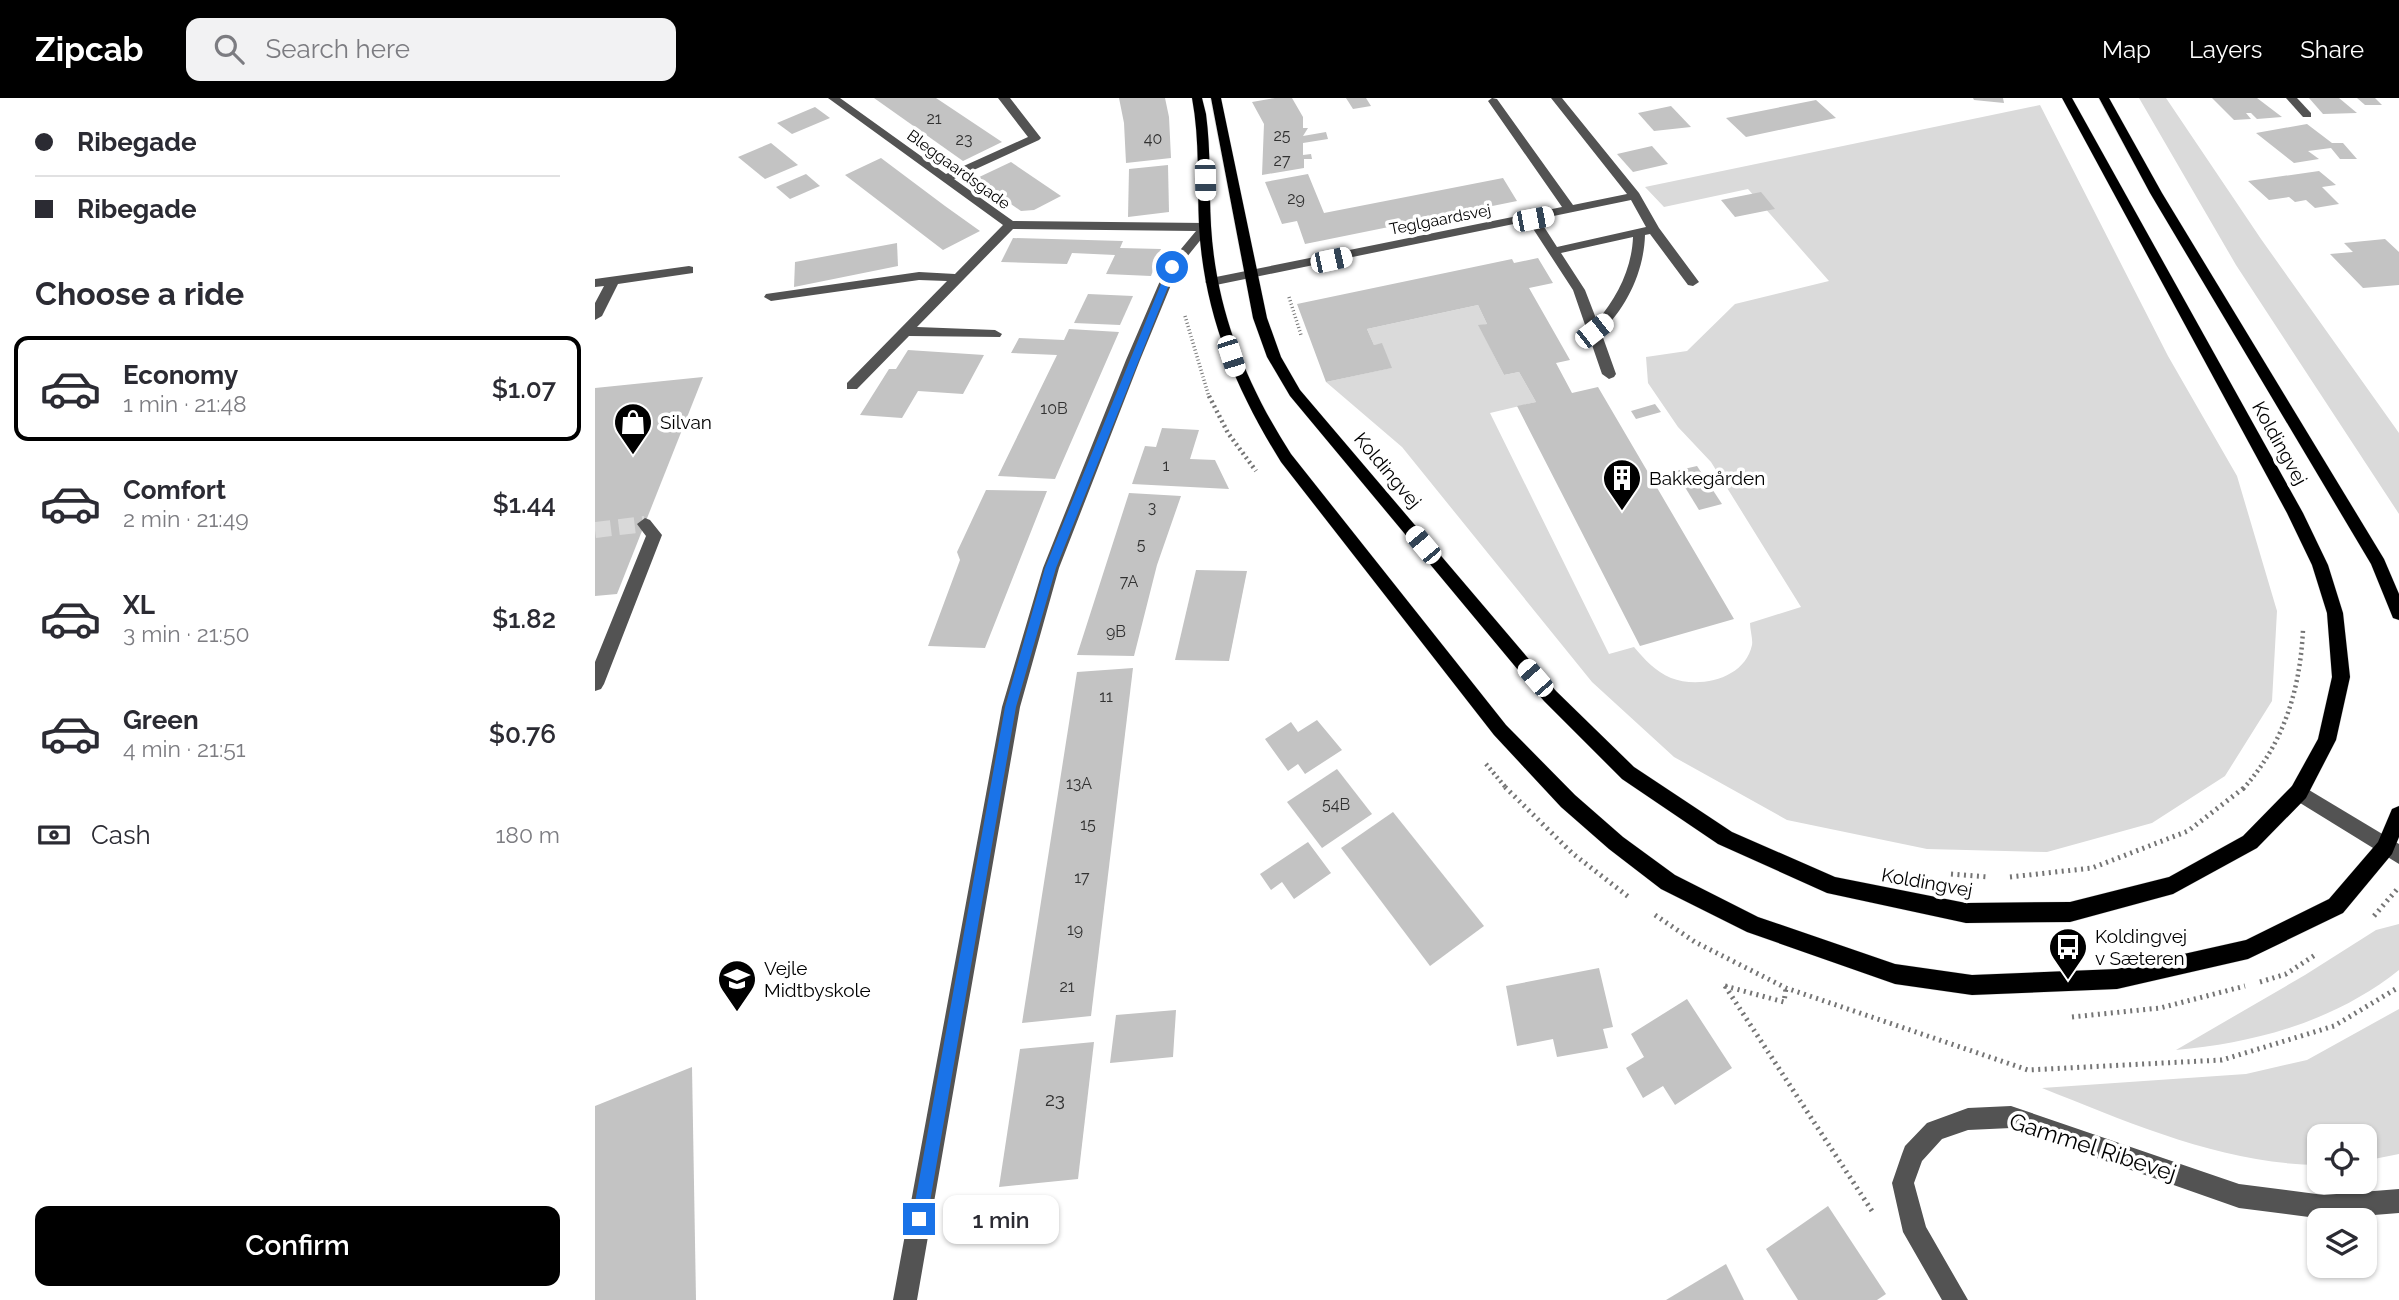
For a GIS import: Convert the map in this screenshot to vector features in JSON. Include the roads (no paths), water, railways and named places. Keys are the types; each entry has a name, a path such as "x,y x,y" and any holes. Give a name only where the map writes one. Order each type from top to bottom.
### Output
{"main road":[{"path":"1197,98 1202,118 1205,227 1217,314 1238,377 1258,416 1286,458 1500,730 1568,801 1615,843 1668,882 1753,925 1895,974 1972,985 2117,979 2248,950 2336,906 2392,852 2399,815"},
{"name":"Koldingvej","path":"1216,98 1260,318 1274,356 1295,393 1550,696 1628,773 1724,838 1847,889 1966,913 2070,912 2173,885 2250,842 2299,792 2327,740 2341,677 2336,613 2320,565 2295,513 2067,98"},
{"name":"Koldingvej","path":"2104,98 2156,192 2378,563 2399,613"}],"street":[{"name":"Bleggaardsgade","path":"833,98 1010,225 1205,227"},
{"path":"945,179 1035,138 1010,103 1003,98"},
{"path":"1556,98 1635,196 1653,229 1693,282"},
{"path":"2291,98 2308,116"},
{"path":"1493,101 1571,211"},
{"name":"Teglgaardsvej","path":"1211,282 1533,219 1635,196"},
{"path":"1533,219 1579,290 1609,374"},
{"path":"852,386 903,331 961,278 1010,225"},
{"path":"905,1300 1011,707 1051,568 1133,360 1172,267 1205,227"},
{"path":"1554,251 1653,229"},
{"path":"1594,331 1608,320 1640,253 1639,232"},
{"path":"595,283 689,270"},
{"path":"771,297 919,276 961,278"},
{"path":"595,316 613,281"},
{"path":"903,331 995,334"},
{"path":"595,684 654,535 645,524"},
{"path":"2299,792 2392,852"},
{"name":"Gammel Ribevej","path":"1956,1300 1915,1232 1903,1183 1913,1154 1935,1130 1968,1119 2011,1116 2239,1196 2324,1207 2399,1201"}],"tunnel":[{"path":"595,530 645,524"}],"place":[{"name":"Silvan","path":"633,456"},
{"name":"Bakkegården","path":"1622,512"},
{"name":"Koldingvej v Sæteren","path":"2068,981"},
{"name":"Vejle Midtbyskole","path":"737,1013"}]}
